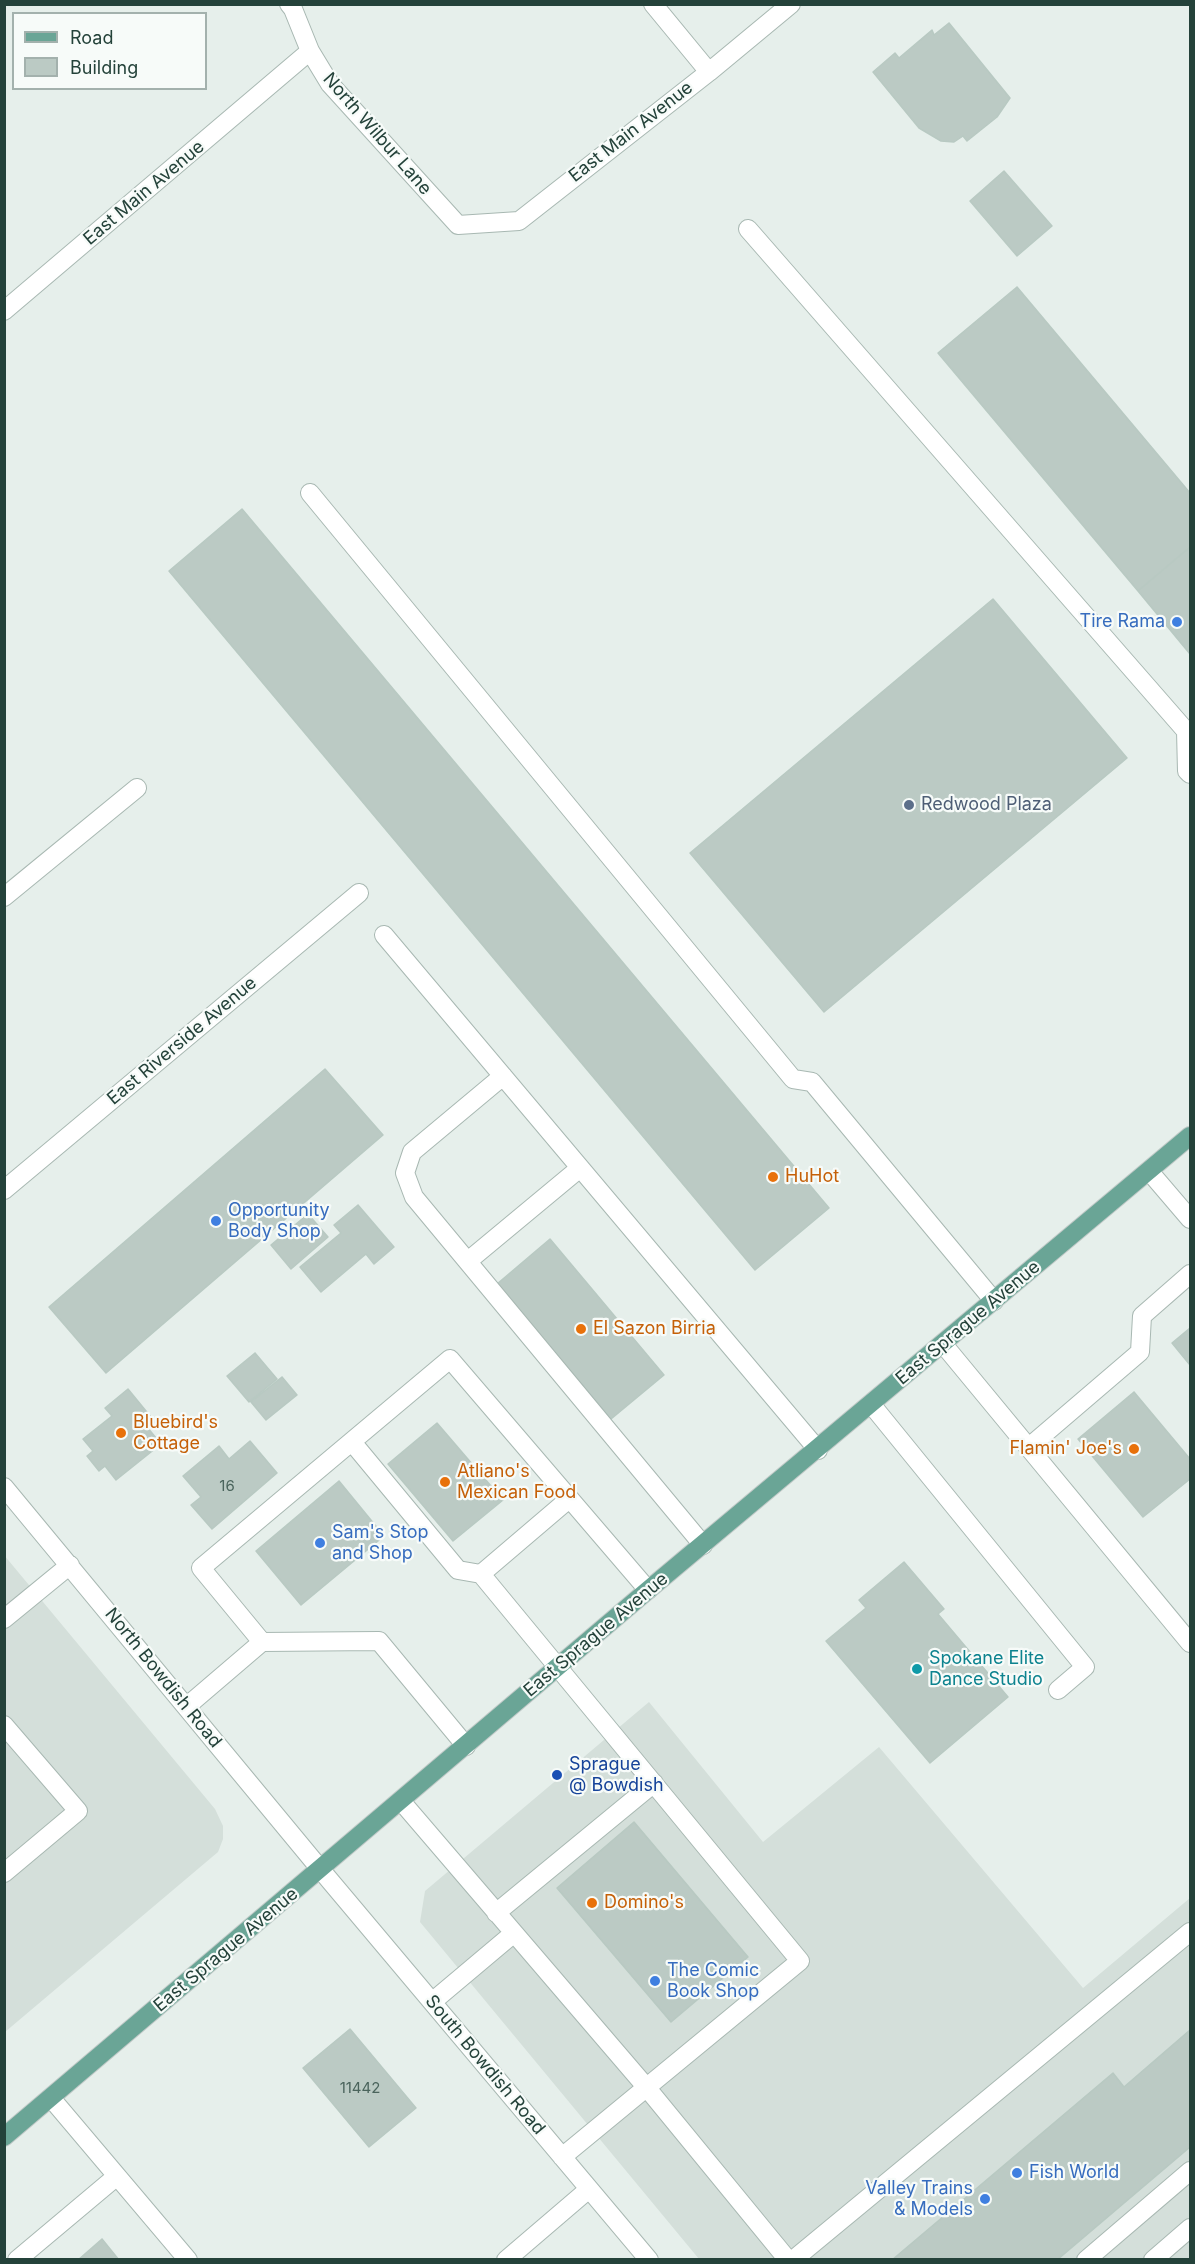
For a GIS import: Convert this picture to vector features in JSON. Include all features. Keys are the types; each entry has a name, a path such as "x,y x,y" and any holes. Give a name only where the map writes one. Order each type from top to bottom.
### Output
{"main road":[{"name":"East Sprague Avenue","path":"4,2137 648,1590 1191,1136"}],"street":[{"name":"North Wilbur Lane","path":"289,4 310,51 330,84 458,225"},
{"path":"653,4 709,72"},
{"name":"East Main Avenue","path":"458,225 519,221 709,72 791,4"},
{"name":"East Main Avenue","path":"4,311 310,51"},
{"path":"748,229 1186,730 1187,771 1191,774"},
{"path":"310,493 793,1079 812,1082 994,1301"},
{"path":"4,897 137,788"},
{"name":"East Riverside Avenue","path":"4,1190 359,893"},
{"path":"384,935 818,1450"},
{"path":"503,1076 412,1152 405,1173 414,1197 703,1545"},
{"path":"468,1261 580,1168"},
{"path":"1149,1171 1191,1219"},
{"path":"1029,1447 1140,1352 1142,1316 1191,1274"},
{"path":"943,1344 1191,1643"},
{"path":"262,1642 201,1568 450,1359 648,1590"},
{"path":"871,1404 1084,1667 1058,1690"},
{"path":"352,1442 458,1570 481,1574 800,1961 562,2157"},
{"name":"North Bowdish Road","path":"4,1486 321,1870"},
{"path":"481,1574 569,1499"},
{"path":"4,1619 70,1565"},
{"path":"186,1707 262,1642 379,1641 466,1746"},
{"path":"4,1725 78,1811 4,1873"},
{"path":"496,1913 654,1783"},
{"path":"401,1801 647,2088 788,2259"},
{"name":"South Bowdish Road","path":"321,1870 649,2259"},
{"path":"793,2259 1191,1932"},
{"path":"432,2002 514,1933"},
{"path":"51,2098 188,2259"},
{"path":"1086,2259 1191,2171"},
{"path":"17,2259 117,2176"},
{"path":"506,2259 590,2189"},
{"path":"1153,2259 1191,2228"}],"shaded area":[{"path":"4,1555 215,1809 223,1826 223,1839 218,1852 5,2032"},
{"path":"649,1702 763,1842 879,1747 1083,1988 1190,1898 1190,2259 699,2259 420,1922 425,1891"}],"building":[{"path":"949,23 1010,98 997,117 967,141 963,136 954,142 941,141 919,128 873,72 895,53 899,58 932,30 934,35"},
{"path":"1004,171 1052,226 1017,256 970,201"},
{"path":"1017,287 1190,493 1190,547 1138,591 938,353"},
{"path":"242,509 829,1208 755,1270 169,571"},
{"name":"Tire Rama","path":"1190,547 1190,654 1138,591"},
{"name":"Redwood Plaza","path":"993,599 1127,758 824,1012 690,853"},
{"name":"Opportunity Body Shop","path":"325,1069 383,1135 106,1373 49,1307"},
{"path":"358,1205 394,1247 374,1264 366,1254 321,1292 300,1267 341,1233 334,1225"},
{"path":"308,1214 328,1237 291,1269 271,1245"},
{"name":"El Sazon Birria","path":"550,1239 664,1375 611,1419 497,1284"},
{"path":"1190,1328 1190,1365 1172,1343"},
{"path":"255,1353 277,1379 249,1402 227,1376"},
{"path":"282,1377 297,1395 266,1420 251,1402"},
{"name":"Bluebird's Cottage","path":"128,1389 155,1422 147,1427 161,1444 116,1480 105,1466 99,1471 87,1456 93,1451 83,1439 112,1416 105,1408"},
{"name":"Flamin' Joe's","path":"1134,1392 1190,1459 1190,1479 1143,1517 1078,1439"},
{"name":"Atliano's Mexican Food","path":"437,1423 503,1500 453,1541 388,1464"},
{"path":"250,1441 277,1473 212,1529 191,1505 201,1497 183,1476 219,1446 229,1459"},
{"name":"Sam's Stop and Shop","path":"339,1481 384,1536 301,1605 256,1551"},
{"name":"Spokane Elite Dance Studio","path":"904,1562 944,1609 938,1614 1008,1697 930,1763 826,1641 866,1608 859,1600"},
{"path":"634,1822 748,1957 671,2022 557,1888"},
{"path":"350,2029 416,2108 369,2147 303,2068"},
{"path":"1190,2030 1190,2147 1057,2260 892,2260 1113,2073 1124,2087"},
{"path":"102,2239 119,2260 78,2260"}],"place":[{"name":"Tire Rama","path":"1177,622"},
{"name":"Redwood Plaza","path":"909,805"},
{"name":"HuHot","path":"773,1177"},
{"name":"Opportunity Body Shop","path":"216,1221"},
{"name":"El Sazon Birria","path":"581,1329"},
{"name":"Bluebird's Cottage","path":"121,1433"},
{"name":"Flamin' Joe's","path":"1134,1449"},
{"name":"Atliano's Mexican Food","path":"445,1482"},
{"name":"Sam's Stop and Shop","path":"320,1543"},
{"name":"Spokane Elite Dance Studio","path":"917,1669"},
{"name":"Sprague @ Bowdish","path":"557,1775"},
{"name":"Domino's","path":"592,1903"},
{"name":"The Comic Book Shop","path":"655,1981"},
{"name":"Fish World","path":"1017,2173"},
{"name":"Valley Trains & Models","path":"985,2199"}]}
